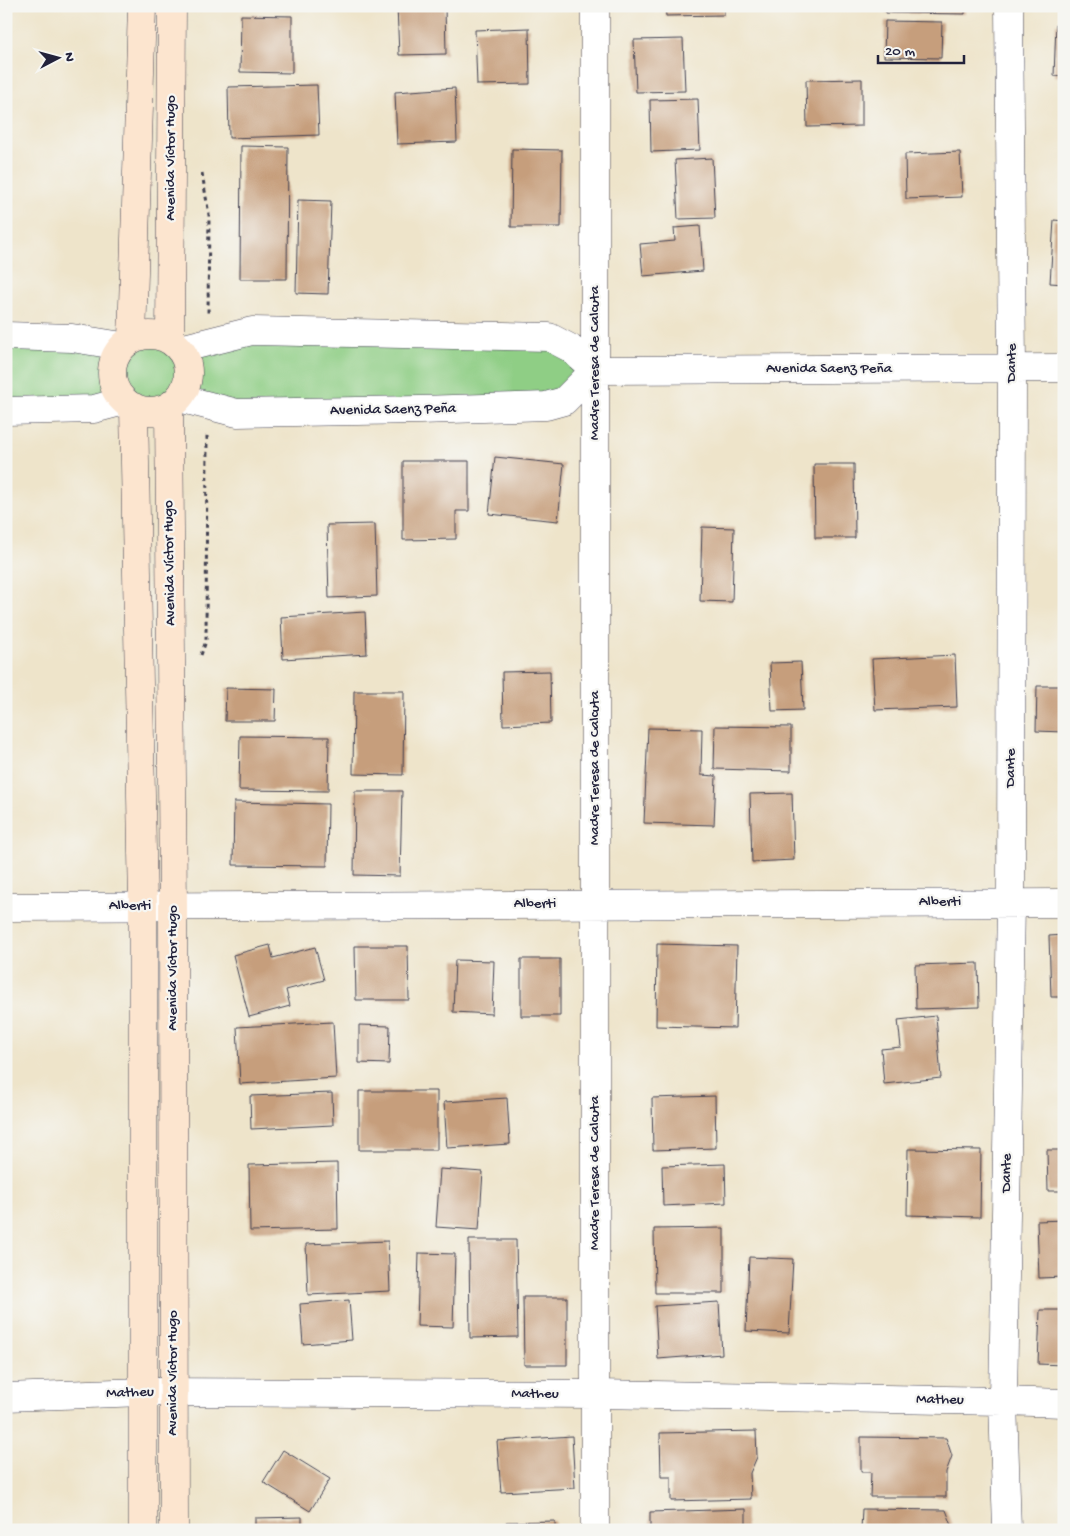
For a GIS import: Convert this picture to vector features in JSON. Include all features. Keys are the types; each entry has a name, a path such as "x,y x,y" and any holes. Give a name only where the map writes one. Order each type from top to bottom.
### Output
{"main road":[{"name":"Avenida Víctor Hugo","path":"142,6 127,342 115,356 112,380 116,391 129,404 143,906 143,1530"},
{"name":"Avenida Víctor Hugo","path":"172,6 175,344 186,360 188,373 185,386 174,402 174,1530"},
{"path":"127,342 144,335 157,335 175,344"},
{"path":"129,404 146,411 151,411 174,402"}],"street":[{"name":"Madre Teresa de Calcuta","path":"595,6 595,1530"},
{"name":"Dante","path":"1007,1530 1003,1401 1011,902 1012,368 1009,6"},
{"path":"175,344 252,331 549,337 570,348 595,370"},
{"path":"6,336 127,342"},
{"name":"Avenida Saenz Peña","path":"174,402 242,413 546,406 564,401 595,370 1064,368"},
{"path":"6,411 94,409 129,404"},
{"name":"Alberti","path":"6,907 1064,903"},
{"name":"Matheu","path":"6,1397 143,1392 595,1394 1064,1403"}],"green space":[{"path":"6,337 170,340 549,337 595,370 564,401 169,406 145,411 6,411"}],"building":[{"path":"340,6 368,6 368,10 340,10"},
{"path":"397,6 445,6 446,54 399,55"},
{"path":"665,6 724,6 724,15 666,16"},
{"path":"886,6 965,6 965,14 886,13"},
{"path":"241,15 292,16 292,73 240,72"},
{"path":"885,21 942,22 941,58 884,57"},
{"path":"1056,24 1064,25 1064,77 1054,76"},
{"path":"529,28 530,84 477,85 475,30"},
{"path":"683,39 685,91 636,92 634,40"},
{"path":"862,79 862,126 807,127 806,80"},
{"path":"317,85 319,135 229,138 228,87"},
{"path":"455,88 457,142 397,144 395,92"},
{"path":"698,99 700,150 651,152 650,100"},
{"path":"241,146 288,147 287,279 240,279"},
{"path":"512,149 562,150 561,227 511,227"},
{"path":"960,152 962,197 906,199 905,154"},
{"path":"712,158 715,218 678,219 675,160"},
{"path":"298,200 331,201 328,294 296,293"},
{"path":"1054,220 1064,221 1064,284 1050,283"},
{"path":"700,226 703,271 643,276 640,244 675,241 674,228"},
{"path":"495,457 564,464 558,521 489,514"},
{"path":"403,461 469,461 469,511 456,511 456,539 403,540"},
{"path":"814,464 854,464 855,538 815,538"},
{"path":"375,524 377,596 329,598 327,525"},
{"path":"702,527 734,528 732,602 700,601"},
{"path":"365,612 367,654 283,659 281,617"},
{"path":"955,655 957,707 875,710 872,659"},
{"path":"801,662 803,710 772,711 770,663"},
{"path":"550,671 551,723 503,725 502,672"},
{"path":"1037,686 1064,686 1064,732 1036,731"},
{"path":"226,688 276,689 275,721 225,721"},
{"path":"354,691 404,691 403,775 353,774"},
{"path":"715,726 791,727 791,771 714,769"},
{"path":"648,728 702,729 701,775 716,776 714,825 644,823"},
{"path":"240,736 329,737 328,791 239,790"},
{"path":"355,791 402,791 400,876 354,875"},
{"path":"792,793 794,860 752,862 750,794"},
{"path":"234,802 328,804 327,866 233,865"},
{"path":"1064,935 1064,997 1051,997 1049,936"},
{"path":"657,944 737,946 735,1028 656,1026"},
{"path":"270,945 273,958 315,947 324,980 286,990 290,1006 249,1017 233,955"},
{"path":"355,946 408,946 409,1000 356,1000"},
{"path":"521,959 560,959 560,1016 521,1016"},
{"path":"455,960 494,961 492,1014 453,1012"},
{"path":"978,963 979,1007 916,1009 915,965"},
{"path":"936,1016 941,1078 884,1084 881,1049 901,1047 898,1020"},
{"path":"333,1022 336,1078 240,1084 237,1027"},
{"path":"359,1025 390,1026 389,1064 359,1063"},
{"path":"359,1091 437,1091 437,1150 359,1150"},
{"path":"332,1093 333,1125 251,1129 250,1096"},
{"path":"715,1096 716,1148 653,1150 652,1098"},
{"path":"507,1098 510,1144 447,1148 444,1102"},
{"path":"908,1149 981,1150 980,1217 907,1215"},
{"path":"1047,1150 1064,1150 1064,1191 1048,1191"},
{"path":"337,1163 338,1229 250,1231 249,1165"},
{"path":"725,1164 726,1203 663,1206 662,1166"},
{"path":"440,1169 483,1172 479,1230 436,1227"},
{"path":"1064,1220 1064,1277 1039,1278 1037,1221"},
{"path":"724,1228 724,1293 655,1293 654,1229"},
{"path":"469,1240 516,1240 518,1337 470,1338"},
{"path":"388,1241 390,1291 308,1295 306,1244"},
{"path":"419,1253 455,1254 453,1327 417,1326"},
{"path":"749,1257 793,1259 789,1333 746,1331"},
{"path":"523,1297 567,1297 567,1365 524,1365"},
{"path":"349,1300 352,1340 303,1344 300,1304"},
{"path":"719,1302 722,1354 658,1359 655,1306"},
{"path":"1040,1310 1064,1310 1064,1365 1038,1364"},
{"path":"756,1431 757,1457 750,1473 751,1499 671,1501 671,1477 661,1477 660,1433"},
{"path":"572,1436 575,1488 501,1492 497,1441"},
{"path":"861,1437 946,1438 952,1456 946,1472 946,1497 870,1497 871,1472 861,1472"},
{"path":"283,1450 330,1479 310,1511 263,1482"},
{"path":"746,1509 746,1530 650,1530 650,1512"},
{"path":"862,1509 946,1510 953,1528 952,1530 861,1530"},
{"path":"302,1517 302,1530 255,1530 255,1518"},
{"path":"555,1521 555,1530 507,1530 506,1522"}]}
